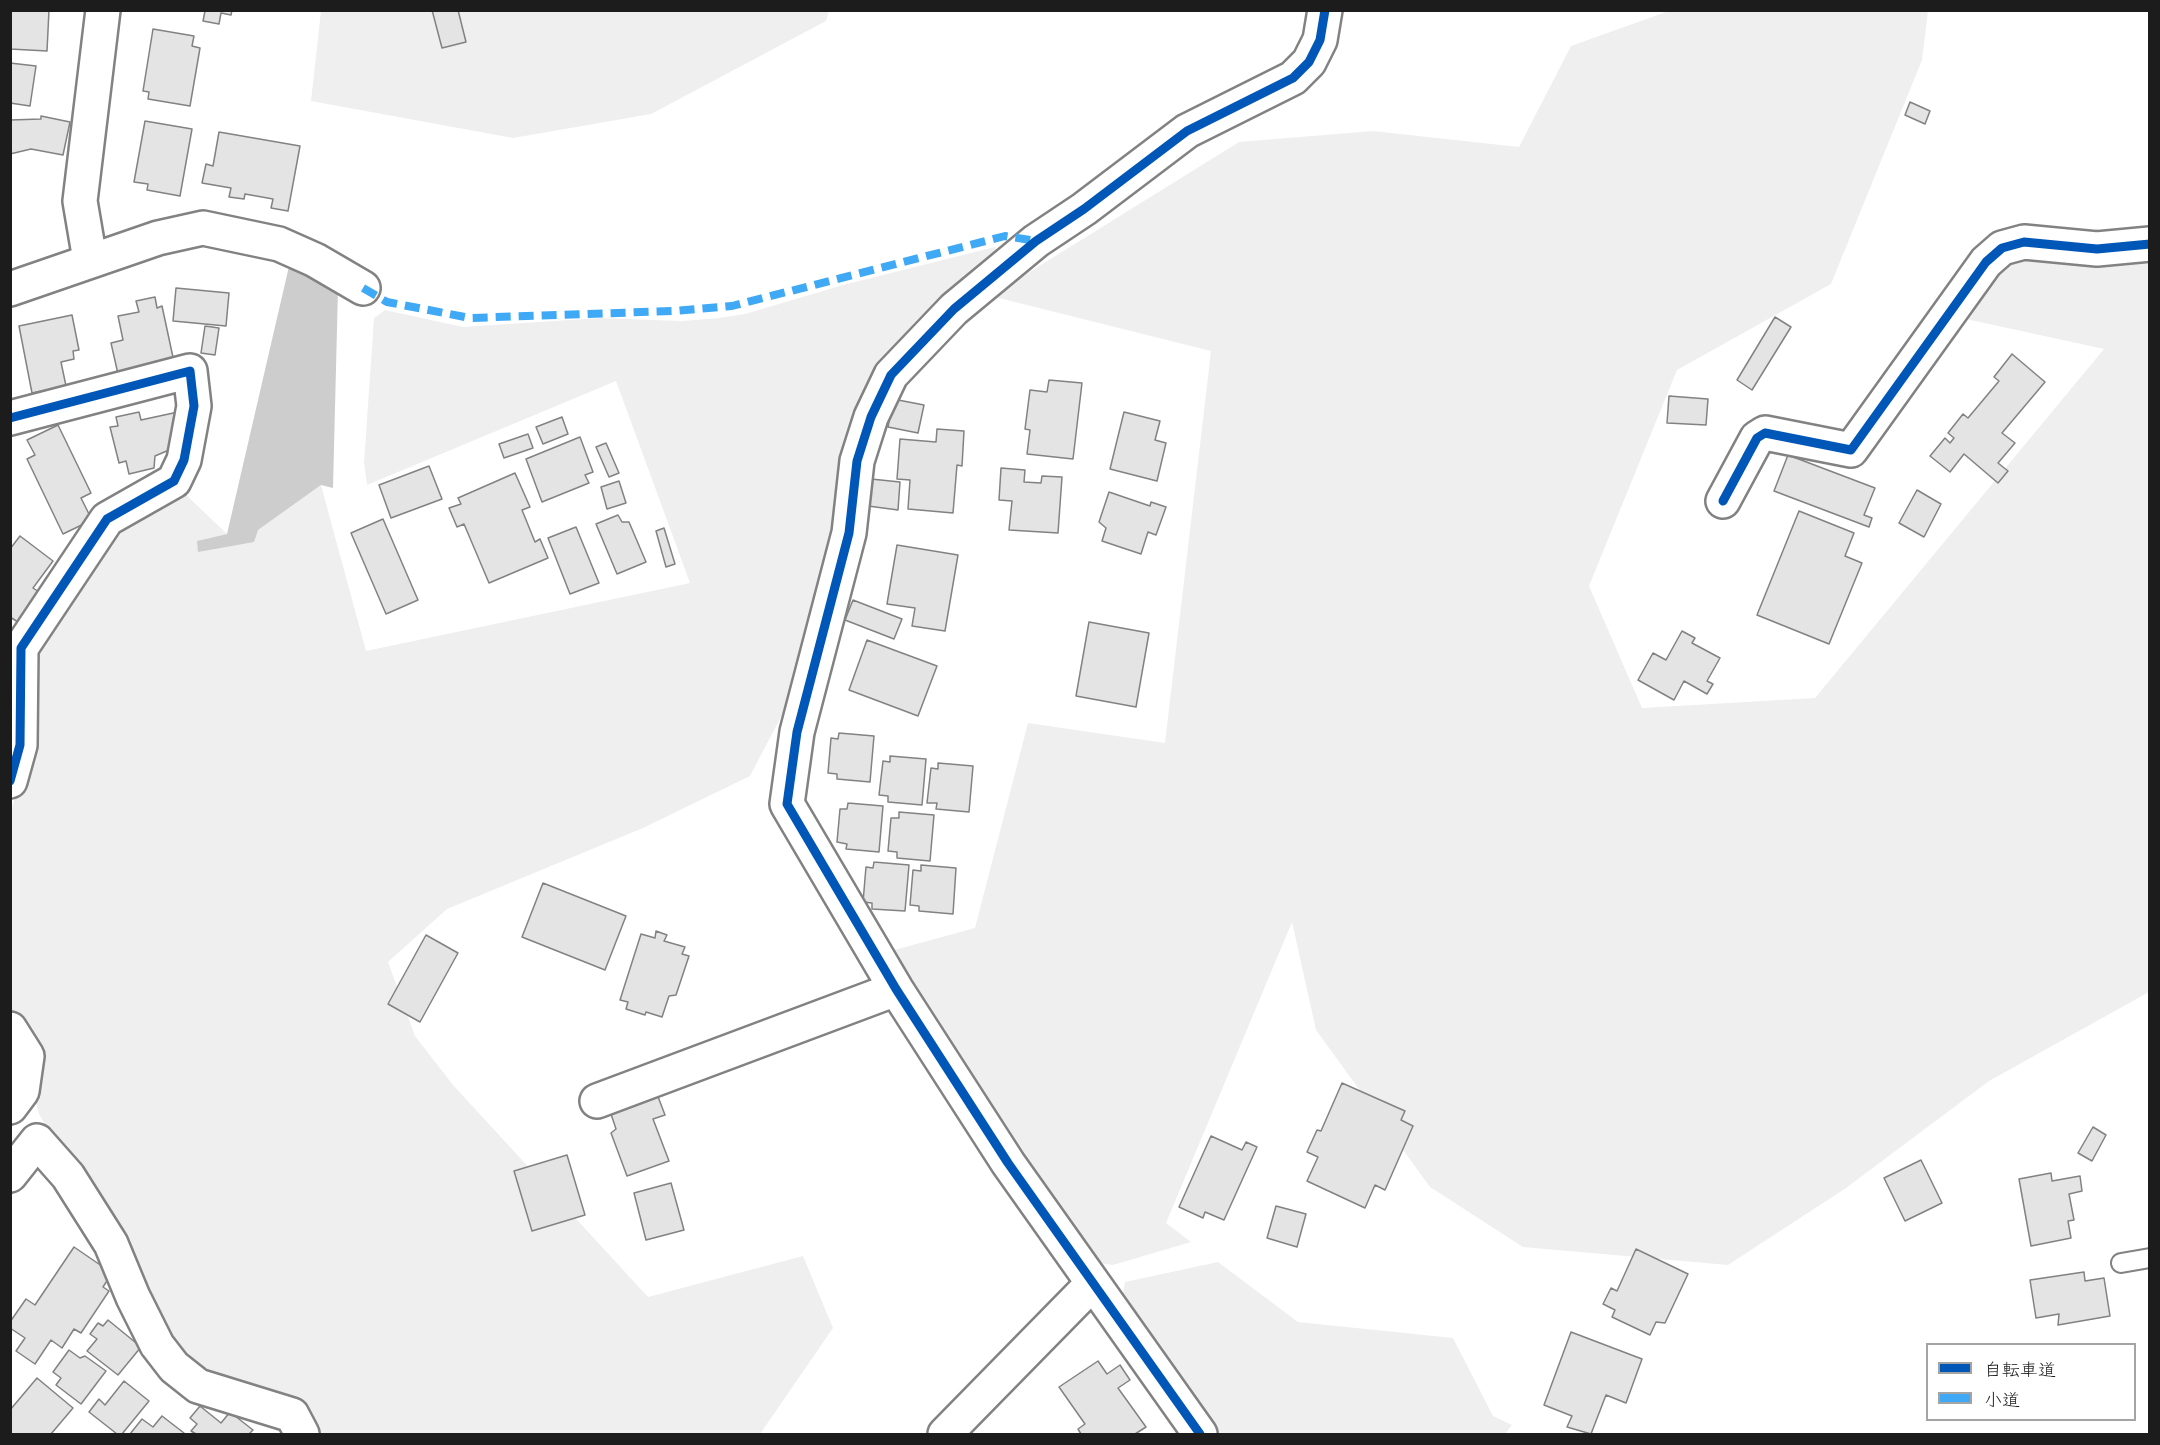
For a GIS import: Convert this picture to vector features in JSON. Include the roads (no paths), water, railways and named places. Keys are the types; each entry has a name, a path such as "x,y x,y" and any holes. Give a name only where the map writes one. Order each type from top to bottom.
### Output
{"street":[{"path":"90,261 80,201 103,10"},
{"path":"1200,1434 1008,1163 896,989 787,804 797,732 849,533 857,460 871,417 891,375 954,309 1036,241 1084,209 1187,131 1293,78 1309,62 1320,40 1325,10"},
{"path":"10,289 158,238 203,228 279,244 315,260 363,288"},
{"path":"1723,501 1757,438 1766,433 1851,450 1986,262 2002,248 2024,242 2097,249 2150,244"},
{"path":"10,418 190,371 194,406 184,460 174,480 107,519 21,648 20,746 10,781"},
{"path":"597,1101 896,989"},
{"path":"10,1029 27,1056 22,1091 10,1107"},
{"path":"10,1175 37,1141 68,1176 111,1244 157,1345 174,1367 198,1386 292,1415 302,1434"},
{"path":"945,1434 1093,1282"}],"lane":[{"path":"2121,1263 2150,1258"}]}
